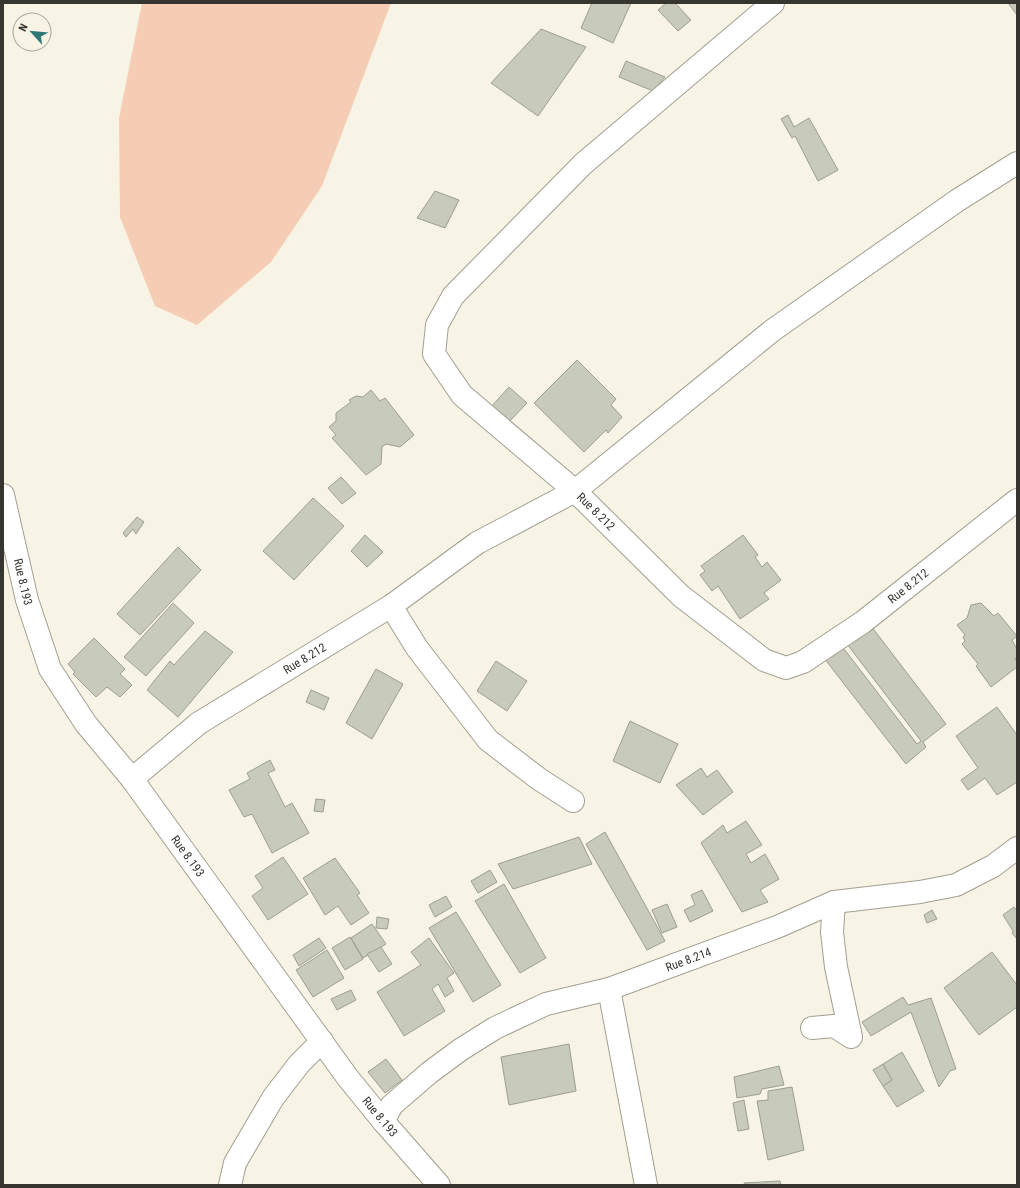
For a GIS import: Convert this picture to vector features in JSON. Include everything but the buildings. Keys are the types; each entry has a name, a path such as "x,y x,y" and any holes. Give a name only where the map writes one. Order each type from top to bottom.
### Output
{"street":[{"path":"773,3 583,164 453,296 437,325 434,354 462,395 575,491 773,330 958,200 1017,163"},
{"name":"Rue 8.212","path":"132,779 199,723 391,606 477,543 575,491 681,596 764,660 786,668 803,662 863,622 1017,500"},
{"name":"Rue 8.193","path":"3,494 11,570 27,600 50,669 86,724 132,779 348,1078 439,1185"},
{"path":"391,606 417,648 488,740 539,779 573,801"},
{"name":"Rue 8.214","path":"383,1120 392,1105 429,1073 460,1050 495,1028 546,1004 609,989 777,928 834,902 920,892 956,884 993,866 1017,848"},
{"path":"812,1028 834,1026 851,1037 836,967 832,932 834,902"},
{"path":"609,989 646,1185"},
{"path":"230,1185 235,1163 273,1098 299,1064 322,1041"}],"shaded area":[{"path":"142,3 391,3 322,186 271,262 197,325 155,306 120,217 119,118"}]}
